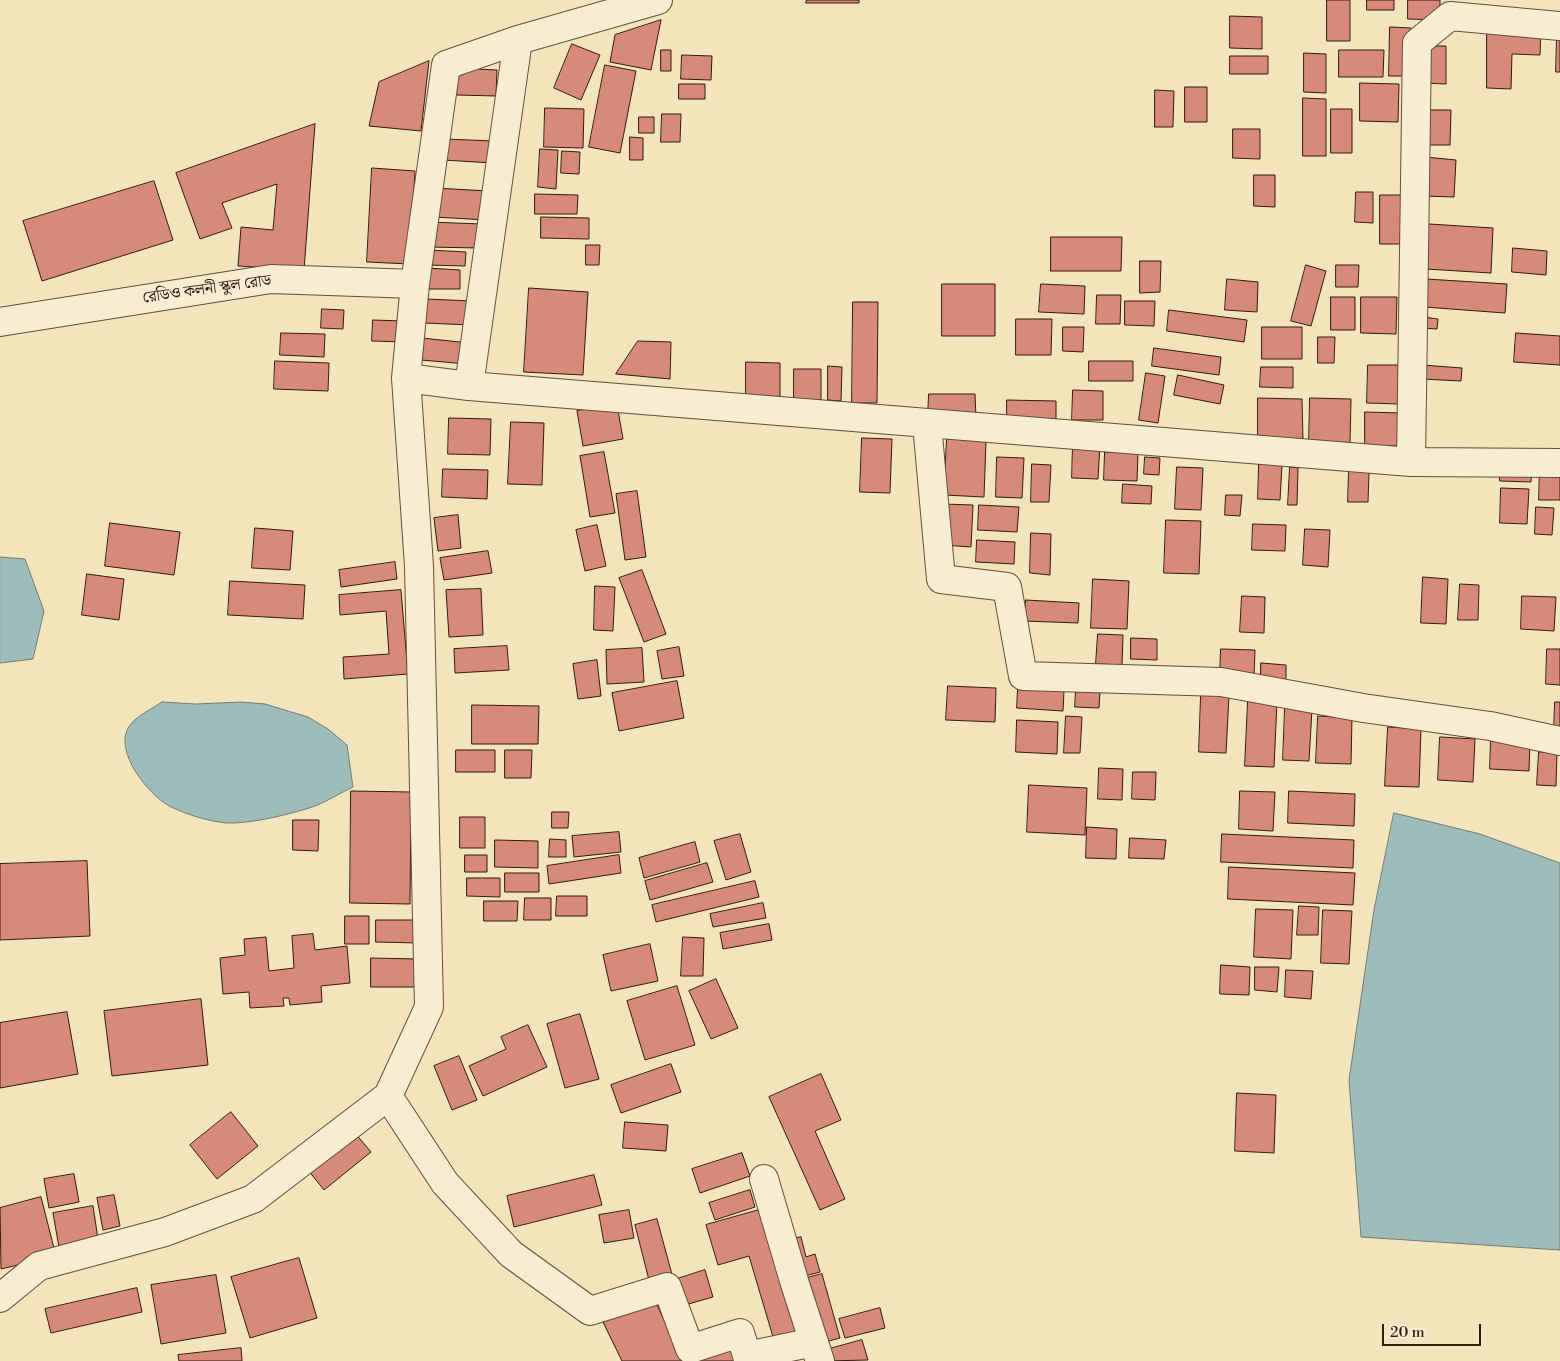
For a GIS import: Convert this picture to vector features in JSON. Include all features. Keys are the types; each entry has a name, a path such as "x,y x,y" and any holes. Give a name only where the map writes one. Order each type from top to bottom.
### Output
{"street":[{"path":"0,1298 38,1266 165,1232 253,1199 388,1096 429,1007 419,566 406,378 415,284 446,65 518,40 658,0"},
{"path":"1411,462 1417,43 1450,16 1560,26"},
{"path":"469,386 518,40"},
{"name":"রেডিও কলনী স্কুল রোড","path":"0,322 271,279 415,284"},
{"path":"406,378 469,386 1411,462 1560,463"},
{"path":"927,424 941,578 1007,587 1022,676 1222,682 1363,708 1490,726 1560,741"},
{"path":"388,1096 445,1183 511,1254 590,1311 668,1287 690,1349 740,1333 747,1356 817,1351 764,1179"}],"water":[{"path":"0,557 25,559 44,611 33,659 0,663"},
{"path":"162,702 196,704 241,702 265,704 308,717 328,729 347,745 353,787 315,806 247,822 219,822 171,807 153,793 143,782 129,758 125,746 126,734 131,724 141,715"},
{"path":"1394,813 1480,834 1560,863 1560,1250 1361,1237 1349,1080 1374,910"}],"building":[{"path":"807,0 859,0 859,3 806,3"},
{"path":"1327,0 1350,0 1350,41 1327,41"},
{"path":"1367,0 1394,0 1394,10 1367,10"},
{"path":"1408,0 1440,0 1440,20 1408,19"},
{"path":"1230,16 1262,17 1262,49 1230,48"},
{"path":"661,20 651,70 610,62 615,35"},
{"path":"1487,26 1541,27 1540,55 1512,54 1511,89 1487,88"},
{"path":"1390,27 1411,28 1411,76 1389,76"},
{"path":"1557,36 1560,36 1560,72 1556,72"},
{"path":"572,44 600,55 581,100 554,88"},
{"path":"1422,46 1446,46 1446,84 1422,83"},
{"path":"661,50 671,50 671,71 661,71"},
{"path":"1339,50 1384,50 1383,77 1339,77"},
{"path":"1304,53 1326,54 1326,93 1304,92"},
{"path":"682,55 712,56 711,80 681,79"},
{"path":"1230,56 1268,56 1268,74 1230,74"},
{"path":"429,61 421,131 369,126 379,82"},
{"path":"605,65 636,71 620,153 589,147"},
{"path":"457,68 497,70 496,96 457,95"},
{"path":"1360,83 1399,84 1398,122 1360,121"},
{"path":"679,84 705,84 705,99 679,99"},
{"path":"1185,87 1207,87 1207,122 1185,122"},
{"path":"1155,90 1174,91 1173,127 1155,127"},
{"path":"1303,98 1326,99 1326,156 1303,156"},
{"path":"545,108 584,109 583,148 544,147"},
{"path":"1331,109 1352,109 1352,153 1331,153"},
{"path":"1425,110 1451,110 1450,145 1425,145"},
{"path":"662,114 681,114 680,142 661,142"},
{"path":"639,117 654,117 654,133 639,133"},
{"path":"315,124 304,270 238,266 241,227 273,230 277,184 222,203 232,228 200,239 176,173"},
{"path":"1233,129 1260,129 1260,159 1233,158"},
{"path":"630,137 643,138 643,160 630,160"},
{"path":"444,139 495,141 493,163 443,160"},
{"path":"540,149 558,150 556,189 538,187"},
{"path":"562,151 580,152 579,174 561,173"},
{"path":"1425,157 1456,160 1454,197 1423,196"},
{"path":"372,168 415,171 410,264 367,262"},
{"path":"1254,175 1275,175 1275,207 1254,206"},
{"path":"154,181 173,240 42,281 23,221"},
{"path":"435,188 488,191 487,220 434,217"},
{"path":"1356,192 1373,192 1373,223 1355,222"},
{"path":"535,194 578,195 577,214 535,214"},
{"path":"1380,195 1402,195 1402,244 1380,244"},
{"path":"541,217 589,218 589,239 541,238"},
{"path":"429,222 481,224 480,248 428,247"},
{"path":"1429,224 1493,228 1491,273 1426,269"},
{"path":"1051,237 1122,237 1121,271 1051,271"},
{"path":"586,245 600,245 599,265 586,265"},
{"path":"1513,248 1547,251 1546,275 1512,272"},
{"path":"428,250 466,252 465,266 427,265"},
{"path":"1140,261 1161,261 1160,292 1140,293"},
{"path":"1306,265 1326,271 1311,326 1291,321"},
{"path":"1336,265 1359,265 1358,287 1336,287"},
{"path":"427,268 460,270 460,289 427,289"},
{"path":"1227,279 1258,282 1257,312 1225,310"},
{"path":"1426,279 1507,284 1505,313 1424,307"},
{"path":"942,284 995,284 995,336 942,336"},
{"path":"1041,284 1085,286 1084,314 1039,312"},
{"path":"529,288 588,292 583,375 524,372"},
{"path":"1097,295 1121,295 1120,324 1096,324"},
{"path":"1331,297 1355,297 1355,330 1331,330"},
{"path":"1361,297 1397,297 1396,334 1361,333"},
{"path":"425,299 473,301 471,325 424,323"},
{"path":"1125,301 1155,301 1154,326 1125,325"},
{"path":"853,302 878,302 877,403 852,403"},
{"path":"322,309 344,310 343,329 321,328"},
{"path":"1169,310 1247,320 1244,342 1167,331"},
{"path":"1424,317 1438,319 1437,329 1423,328"},
{"path":"1016,319 1052,319 1051,355 1016,355"},
{"path":"373,320 404,321 404,342 372,341"},
{"path":"1063,327 1084,327 1083,352 1063,351"},
{"path":"1262,327 1302,327 1302,359 1262,359"},
{"path":"281,333 325,334 324,357 280,355"},
{"path":"1516,333 1560,336 1560,365 1514,362"},
{"path":"1318,337 1335,337 1334,363 1318,363"},
{"path":"422,338 469,343 467,364 421,360"},
{"path":"638,341 671,342 670,379 616,374"},
{"path":"1154,348 1221,357 1219,375 1152,366"},
{"path":"275,361 329,363 328,391 274,389"},
{"path":"1089,361 1133,361 1133,381 1089,381"},
{"path":"746,362 780,363 780,398 746,397"},
{"path":"1368,365 1399,365 1399,404 1367,403"},
{"path":"1422,365 1462,368 1461,381 1422,379"},
{"path":"828,366 842,367 841,401 828,400"},
{"path":"1261,367 1293,367 1293,388 1260,387"},
{"path":"794,369 821,369 821,400 794,400"},
{"path":"1146,373 1165,376 1158,423 1139,420"},
{"path":"1178,375 1224,385 1220,404 1174,395"},
{"path":"1073,390 1103,391 1103,420 1072,420"},
{"path":"929,394 975,394 976,418 928,417"},
{"path":"1258,398 1302,399 1303,440 1258,439"},
{"path":"1310,398 1351,399 1350,443 1309,443"},
{"path":"1007,400 1056,401 1056,421 1007,421"},
{"path":"617,404 623,439 583,446 577,411"},
{"path":"1365,412 1401,413 1401,446 1365,446"},
{"path":"449,418 491,419 490,455 448,454"},
{"path":"511,422 544,423 542,485 508,484"},
{"path":"862,438 892,439 890,493 860,492"},
{"path":"947,439 986,441 984,497 944,495"},
{"path":"1073,443 1100,444 1098,479 1072,478"},
{"path":"604,452 615,513 590,517 580,456"},
{"path":"1105,452 1138,453 1137,481 1104,480"},
{"path":"997,457 1024,458 1022,498 996,497"},
{"path":"1145,457 1160,458 1159,475 1144,474"},
{"path":"1032,464 1051,465 1049,502 1031,502"},
{"path":"1259,464 1282,465 1280,500 1258,499"},
{"path":"1540,466 1560,467 1560,500 1539,500"},
{"path":"1177,467 1203,468 1201,510 1175,509"},
{"path":"1290,467 1298,468 1297,505 1288,505"},
{"path":"1500,467 1532,469 1531,482 1500,481"},
{"path":"443,469 488,470 487,499 442,497"},
{"path":"1349,471 1369,472 1368,502 1348,502"},
{"path":"1123,484 1152,486 1151,504 1122,503"},
{"path":"1501,488 1529,489 1527,524 1500,523"},
{"path":"637,491 646,557 625,560 616,494"},
{"path":"1226,495 1242,495 1240,516 1225,515"},
{"path":"943,504 973,505 971,547 942,545"},
{"path":"979,505 1019,507 1017,532 978,530"},
{"path":"1536,507 1554,508 1552,535 1535,534"},
{"path":"458,515 461,548 438,551 434,518"},
{"path":"1166,520 1201,521 1199,574 1164,573"},
{"path":"110,523 180,532 174,575 105,566"},
{"path":"1253,524 1286,525 1285,551 1252,550"},
{"path":"597,525 606,566 585,571 576,530"},
{"path":"255,528 293,531 290,570 252,568"},
{"path":"1305,529 1330,530 1328,567 1303,565"},
{"path":"1031,533 1051,534 1050,575 1030,573"},
{"path":"977,540 1015,542 1014,564 976,562"},
{"path":"488,551 492,573 444,580 440,558"},
{"path":"395,562 397,579 341,587 339,570"},
{"path":"642,570 666,634 644,642 619,578"},
{"path":"87,574 124,579 119,620 82,615"},
{"path":"1423,577 1448,579 1446,624 1421,623"},
{"path":"1093,579 1129,581 1127,629 1091,628"},
{"path":"230,581 305,585 303,619 228,615"},
{"path":"1460,584 1479,585 1478,620 1458,620"},
{"path":"595,586 615,587 613,631 594,630"},
{"path":"481,589 483,635 449,637 446,590"},
{"path":"401,590 408,674 344,679 343,657 389,654 386,611 340,615 339,595"},
{"path":"1242,596 1265,597 1264,633 1240,632"},
{"path":"1522,596 1556,597 1554,631 1521,629"},
{"path":"1026,600 1079,603 1078,623 1024,621"},
{"path":"1098,634 1123,635 1122,665 1096,664"},
{"path":"1131,638 1157,639 1157,660 1131,659"},
{"path":"507,646 509,670 455,673 454,649"},
{"path":"679,647 684,676 662,679 657,651"},
{"path":"642,648 644,682 607,684 606,650"},
{"path":"1221,649 1255,650 1254,677 1220,676"},
{"path":"1547,649 1560,649 1560,685 1546,684"},
{"path":"597,660 601,696 578,699 573,664"},
{"path":"1261,663 1286,665 1286,682 1261,681"},
{"path":"677,681 684,718 619,731 612,693"},
{"path":"948,686 996,688 995,722 946,720"},
{"path":"1018,689 1064,691 1063,711 1017,708"},
{"path":"1076,691 1100,692 1099,708 1075,707"},
{"path":"1201,695 1229,696 1226,753 1199,752"},
{"path":"1248,701 1277,702 1274,767 1245,766"},
{"path":"1555,702 1560,702 1560,730 1554,729"},
{"path":"472,705 539,706 538,744 472,744"},
{"path":"1285,708 1312,709 1309,761 1283,760"},
{"path":"1066,716 1082,717 1080,753 1064,753"},
{"path":"1318,716 1352,718 1351,764 1316,763"},
{"path":"1017,720 1058,722 1057,754 1016,752"},
{"path":"1388,727 1421,729 1419,787 1385,786"},
{"path":"1440,737 1475,739 1473,782 1438,780"},
{"path":"1491,738 1530,740 1529,771 1490,769"},
{"path":"456,750 495,750 495,772 456,772"},
{"path":"505,750 532,750 531,778 505,778"},
{"path":"1539,752 1557,753 1556,786 1537,785"},
{"path":"1099,768 1123,769 1122,800 1098,799"},
{"path":"1133,772 1156,772 1155,800 1132,799"},
{"path":"1029,785 1087,788 1085,835 1027,832"},
{"path":"351,791 411,792 410,904 350,903"},
{"path":"1240,791 1275,792 1273,831 1239,829"},
{"path":"1289,791 1355,794 1354,826 1288,823"},
{"path":"552,812 569,812 568,828 552,828"},
{"path":"460,817 485,817 485,848 460,848"},
{"path":"293,820 319,820 318,851 293,850"},
{"path":"1087,827 1117,829 1116,859 1086,858"},
{"path":"619,832 621,852 574,857 572,836"},
{"path":"740,834 751,872 726,880 714,841"},
{"path":"1222,834 1354,840 1353,868 1221,862"},
{"path":"1130,838 1166,840 1164,859 1129,858"},
{"path":"550,839 566,840 566,857 549,857"},
{"path":"495,840 538,841 538,868 495,867"},
{"path":"695,842 700,862 644,878 639,858"},
{"path":"465,855 487,855 487,872 465,872"},
{"path":"619,855 621,873 549,884 547,866"},
{"path":"87,861 90,936 0,940 0,864"},
{"path":"707,863 713,882 650,900 645,881"},
{"path":"1229,867 1355,873 1353,905 1228,899"},
{"path":"505,873 539,873 539,892 505,892"},
{"path":"467,878 500,878 500,897 467,896"},
{"path":"755,881 759,897 656,922 652,905"},
{"path":"557,896 587,896 587,916 556,916"},
{"path":"525,898 551,898 551,920 524,920"},
{"path":"484,901 518,901 517,921 484,921"},
{"path":"763,903 766,918 713,927 710,914"},
{"path":"1299,906 1319,907 1318,935 1297,935"},
{"path":"1256,909 1293,910 1291,959 1254,957"},
{"path":"1323,910 1352,911 1349,964 1321,963"},
{"path":"345,916 369,916 369,944 345,944"},
{"path":"376,920 420,920 419,943 376,942"},
{"path":"769,924 772,940 723,949 720,933"},
{"path":"313,934 315,950 347,946 350,983 321,986 322,1002 290,1005 289,998 283,998 284,1006 250,1008 249,992 223,994 220,958 245,955 244,939 266,937 269,971 294,968 292,936"},
{"path":"683,937 704,938 703,976 681,976"},
{"path":"650,944 658,981 611,991 603,955"},
{"path":"371,958 417,959 417,987 371,987"},
{"path":"1221,965 1250,967 1249,995 1220,994"},
{"path":"1255,967 1279,967 1277,992 1255,990"},
{"path":"1286,970 1313,971 1311,999 1285,997"},
{"path":"716,979 738,1028 711,1039 689,991"},
{"path":"677,986 695,1045 645,1060 627,1001"},
{"path":"201,999 208,1065 112,1076 104,1011"},
{"path":"67,1012 78,1074 0,1088 0,1023"},
{"path":"580,1014 599,1079 565,1088 547,1024"},
{"path":"528,1025 547,1067 483,1096 469,1066 506,1049 501,1037"},
{"path":"459,1056 477,1100 452,1110 434,1066"},
{"path":"671,1064 681,1092 621,1113 611,1085"},
{"path":"821,1074 841,1120 815,1131 845,1199 820,1210 769,1097"},
{"path":"1237,1093 1276,1095 1274,1153 1235,1151"},
{"path":"231,1112 258,1146 217,1179 190,1145"},
{"path":"625,1122 668,1125 666,1151 623,1148"},
{"path":"355,1133 371,1152 324,1190 308,1170"},
{"path":"742,1153 750,1176 700,1193 692,1169"},
{"path":"74,1174 79,1202 49,1208 44,1179"},
{"path":"594,1175 602,1205 514,1227 507,1196"},
{"path":"750,1190 755,1207 715,1220 709,1203"},
{"path":"114,1195 120,1226 103,1230 97,1198"},
{"path":"41,1197 56,1256 1,1269 0,1208"},
{"path":"93,1206 99,1246 60,1253 53,1213"},
{"path":"766,1208 804,1339 776,1347 749,1256 718,1265 706,1225"},
{"path":"629,1210 634,1238 604,1243 599,1215"},
{"path":"657,1219 674,1282 651,1288 635,1225"},
{"path":"801,1237 806,1257 815,1254 820,1272 798,1278 788,1241"},
{"path":"299,1258 317,1318 250,1338 231,1277"},
{"path":"705,1270 713,1297 685,1305 677,1279"},
{"path":"822,1274 840,1338 818,1344 800,1280"},
{"path":"216,1275 226,1333 161,1344 151,1285"},
{"path":"137,1288 142,1312 51,1333 45,1309"},
{"path":"653,1296 683,1361 622,1361 602,1320"},
{"path":"880,1308 885,1328 845,1338 839,1319"},
{"path":"862,1340 868,1360 825,1361 822,1351"},
{"path":"729,1342 737,1361 689,1361"},
{"path":"241,1348 242,1361 179,1361 178,1355"}]}
